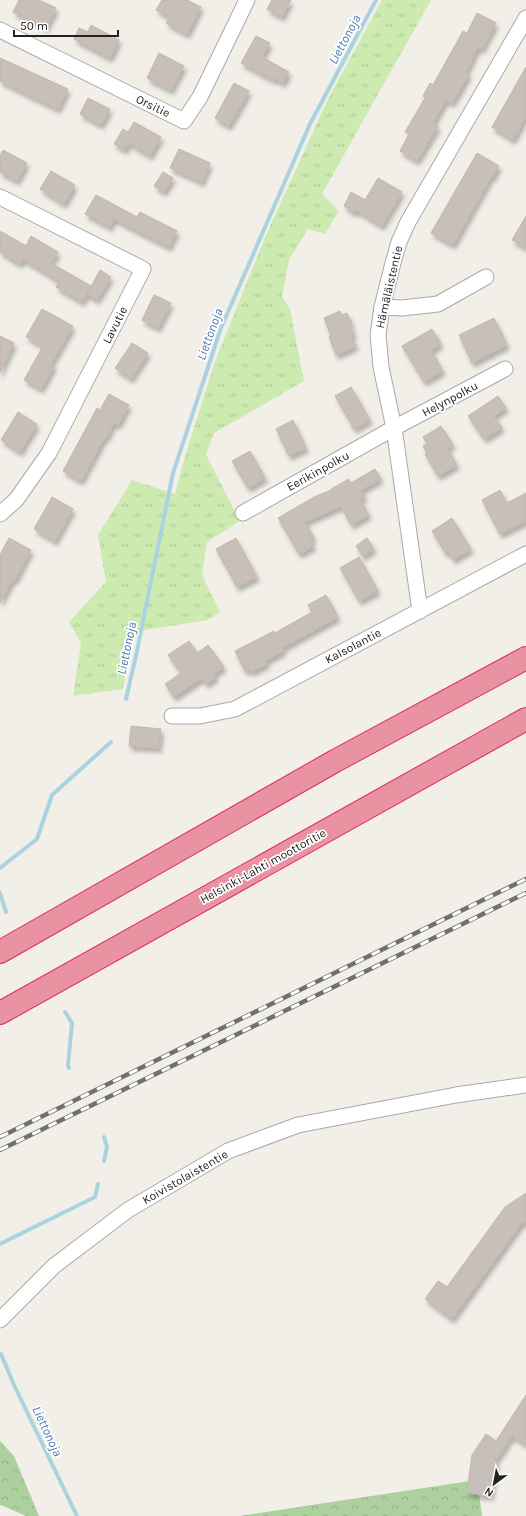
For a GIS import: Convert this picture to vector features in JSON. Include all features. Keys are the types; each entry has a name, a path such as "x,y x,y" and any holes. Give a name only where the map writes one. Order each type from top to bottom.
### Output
{"highway":[{"path":"0,952 335,761 526,658"},
{"name":"Helsinki-Lahti moottoritie","path":"0,1013 526,719"}],"street":[{"name":"Orsitie","path":"0,30 184,121 200,97 242,2"},
{"name":"Hämäläistentie","path":"420,610 394,428 381,367 378,335 382,307 399,242 408,222 526,18"},
{"name":"Lavutie","path":"0,197 143,269 49,454 16,500 0,514"},
{"path":"382,307 402,308 438,304 486,277"},
{"name":"Helynpolku","path":"394,428 505,369"},
{"name":"Eerikinpolku","path":"243,513 394,428"},
{"name":"Kalsolantie","path":"172,716 200,716 235,709 526,554"},
{"name":"Koivistolaistentie","path":"0,1320 54,1266 122,1215 228,1151 298,1125 456,1095 526,1085"}],"green space":[{"path":"382,0 431,0 322,194 339,211 325,234 308,229 289,260 282,297 290,309 304,381 214,433 206,455 240,521 207,542 202,575 220,612 208,620 145,630 132,635 123,689 73,696 81,643 69,622 106,582 98,535 132,480 175,494 215,361 266,235 328,99"},
{"path":"0,1441 14,1456 39,1516 26,1516 1,1505 0,1506"},
{"path":"477,1480 482,1516 239,1516"}],"building":[{"path":"19,0 39,0 56,8 46,28 13,12"},
{"path":"162,0 187,0 201,7 187,34 166,23 170,17 156,10"},
{"path":"272,0 291,0 282,17 267,9"},
{"path":"477,13 496,23 482,49 478,47 466,72 469,74 452,103 446,100 433,123 438,126 417,161 400,151 409,134 405,132 425,98 423,96 430,83 433,85 463,31 467,33"},
{"path":"91,25 119,40 110,58 74,39 79,28 88,32"},
{"path":"256,36 270,43 262,57 289,72 283,83 274,78 273,80 241,63"},
{"path":"159,53 184,66 171,90 147,78"},
{"path":"0,58 68,89 58,109 0,81"},
{"path":"526,67 526,116 513,140 492,127"},
{"path":"234,83 249,91 229,126 215,118"},
{"path":"88,98 110,109 101,125 80,114"},
{"path":"134,122 161,137 150,156 129,143 125,150 114,144 123,129 128,132"},
{"path":"179,149 210,163 202,182 170,168"},
{"path":"3,150 27,163 17,181 0,172 0,156"},
{"path":"477,153 499,166 492,178 491,177 453,245 431,233"},
{"path":"51,171 75,185 64,204 40,189"},
{"path":"163,172 173,178 164,192 154,186"},
{"path":"378,178 402,192 382,226 356,210 355,213 344,206 351,192 365,200"},
{"path":"96,195 137,217 140,212 177,231 169,247 114,219 110,227 85,214"},
{"path":"526,216 526,248 512,240"},
{"path":"0,231 26,246 31,236 58,252 51,263 91,286 82,302 56,287 59,281 23,259 20,264 0,252"},
{"path":"100,270 111,277 97,300 87,294"},
{"path":"154,295 171,303 158,328 142,320"},
{"path":"42,309 73,326 51,364 54,366 41,389 24,380 43,346 26,337"},
{"path":"340,311 342,315 347,313 352,324 350,325 354,334 351,336 356,346 336,355 324,318"},
{"path":"494,318 507,345 472,363 459,335"},
{"path":"432,329 441,344 431,350 443,371 424,382 402,346"},
{"path":"0,336 14,343 0,373"},
{"path":"132,343 148,353 131,379 115,368"},
{"path":"351,387 370,420 354,429 335,396"},
{"path":"109,394 129,405 118,425 114,423 107,437 105,437 81,481 63,471 97,408 100,410"},
{"path":"498,396 506,408 494,416 502,428 484,439 468,416"},
{"path":"18,412 37,424 20,452 1,440"},
{"path":"293,420 306,448 289,456 276,429"},
{"path":"441,426 453,445 447,448 457,465 438,476 425,454 427,453 423,446 427,444 423,437"},
{"path":"250,451 265,478 248,488 232,461"},
{"path":"375,469 381,479 361,490 365,497 360,499 369,515 351,525 341,506 305,522 314,538 310,540 314,546 299,554 278,518 349,479 351,483"},
{"path":"500,490 507,503 526,493 526,521 500,534 482,500"},
{"path":"52,497 73,509 55,541 34,529"},
{"path":"452,518 471,549 453,560 449,552 446,554 432,531"},
{"path":"9,538 31,550 15,580 13,579 0,603 0,555"},
{"path":"236,538 257,577 237,587 216,549"},
{"path":"367,538 374,549 363,556 356,546"},
{"path":"359,557 378,591 359,601 340,568"},
{"path":"326,595 338,617 282,648 284,651 265,661 267,664 251,672 249,669 245,671 235,651 274,631 275,633 312,612 308,605"},
{"path":"189,641 197,653 208,645 224,667 214,674 216,677 206,684 202,678 174,697 165,684 181,673 168,655"},
{"path":"131,726 161,729 159,748 129,746"},
{"path":"526,1193 526,1221 521,1224 452,1319 425,1299 438,1281 447,1287 505,1207"},
{"path":"526,1395 526,1445 512,1436 496,1460 491,1496 467,1493 472,1455 486,1434 496,1441"}],"waterway":[{"name":"Liettonoja","path":"126,699 173,473 221,328 310,124 376,0"},
{"name":"Liettonoja","path":"0,868 37,839 52,795 111,742"},
{"name":"Liettonoja","path":"0,893 6,912"},
{"name":"Liettonoja","path":"65,1012 72,1023 69,1068"},
{"name":"Liettonoja","path":"104,1137 107,1147 104,1161"},
{"name":"Liettonoja","path":"0,1244 95,1197 98,1184"},
{"name":"Liettonoja","path":"1,1354 14,1385 77,1516"}],"railway":[{"path":"0,1137 526,879"},
{"path":"0,1150 526,893"}]}
